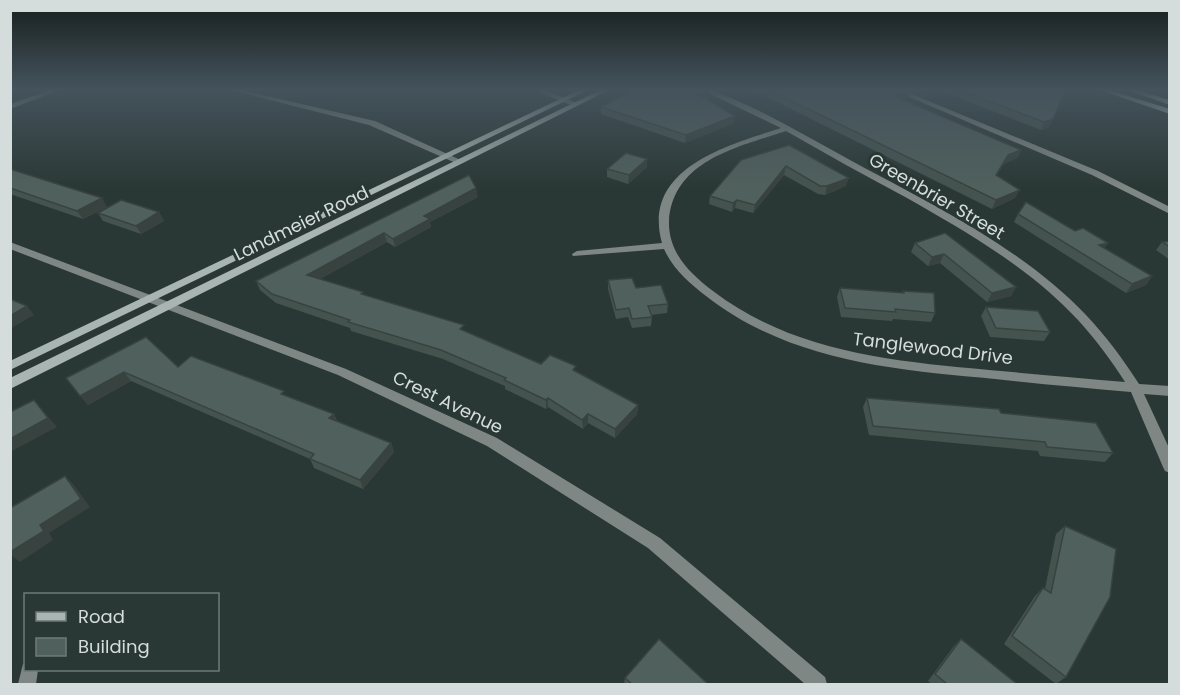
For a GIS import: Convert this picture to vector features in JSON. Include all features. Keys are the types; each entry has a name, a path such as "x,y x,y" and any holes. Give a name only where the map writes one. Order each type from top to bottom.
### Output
{"street":[{"path":"370,122 461,162"},
{"name":"Landmeier Road","path":"10,366 517,122"},
{"name":"Landmeier Road","path":"10,384 539,122"},
{"name":"Greenbrier Street","path":"772,122 976,234 1026,269 1074,310 1112,353 1135,388 1170,467"},
{"path":"974,122 1095,173 1170,211"},
{"path":"577,254 666,246 664,210 676,181 702,160 785,129"},
{"name":"Crest Avenue","path":"10,245 342,372 492,442 654,543 818,684"},
{"name":"Tanglewood Drive","path":"666,246 684,272 709,295 769,331 806,345 889,364 1170,391"}],"building":[{"path":"648,122 718,122 686,135"},
{"path":"836,122 956,122 1021,150 1008,155 996,175 1020,190 996,200"},
{"path":"789,145 849,178 827,186 820,186 786,166 755,205 737,200 733,203 710,196 741,160"},
{"path":"626,153 647,159 629,175 607,169"},
{"path":"10,169 102,198 77,211 10,188"},
{"path":"469,175 476,188 424,216 430,219 393,239 384,233 307,275 464,325 460,329 541,364 550,355 576,366 573,370 638,405 615,429 588,414 582,420 548,398 546,400 504,380 506,378 441,350 348,322 350,320 272,294 256,281"},
{"path":"121,200 159,212 136,226 98,213"},
{"path":"1026,202 1075,231 1083,228 1108,243 1099,245 1152,276 1132,284 1018,214"},
{"path":"945,233 1016,287 992,293 944,254 932,257 915,243"},
{"path":"1170,241 1170,247 1162,242"},
{"path":"632,278 636,288 661,285 668,304 648,306 652,317 632,319 629,308 616,310 608,280"},
{"path":"840,288 934,293 935,313 845,308"},
{"path":"10,299 27,306 10,316"},
{"path":"986,307 1038,311 1050,332 996,328"},
{"path":"146,337 178,367 191,356 284,391 281,394 334,414 329,418 391,443 360,480 310,459 314,454 124,372 80,396 66,378"},
{"path":"867,398 999,409 1001,413 1096,423 1113,453 1047,447 1045,442 873,426"},
{"path":"34,400 48,418 10,439 10,412"},
{"path":"65,476 81,499 40,525 44,531 10,552 10,508"},
{"path":"1065,526 1116,549 1110,597 1066,677 1012,636 1043,588 1051,593"},
{"path":"659,639 708,684 632,684 625,678"},
{"path":"961,639 1017,684 947,684 935,674"}]}
